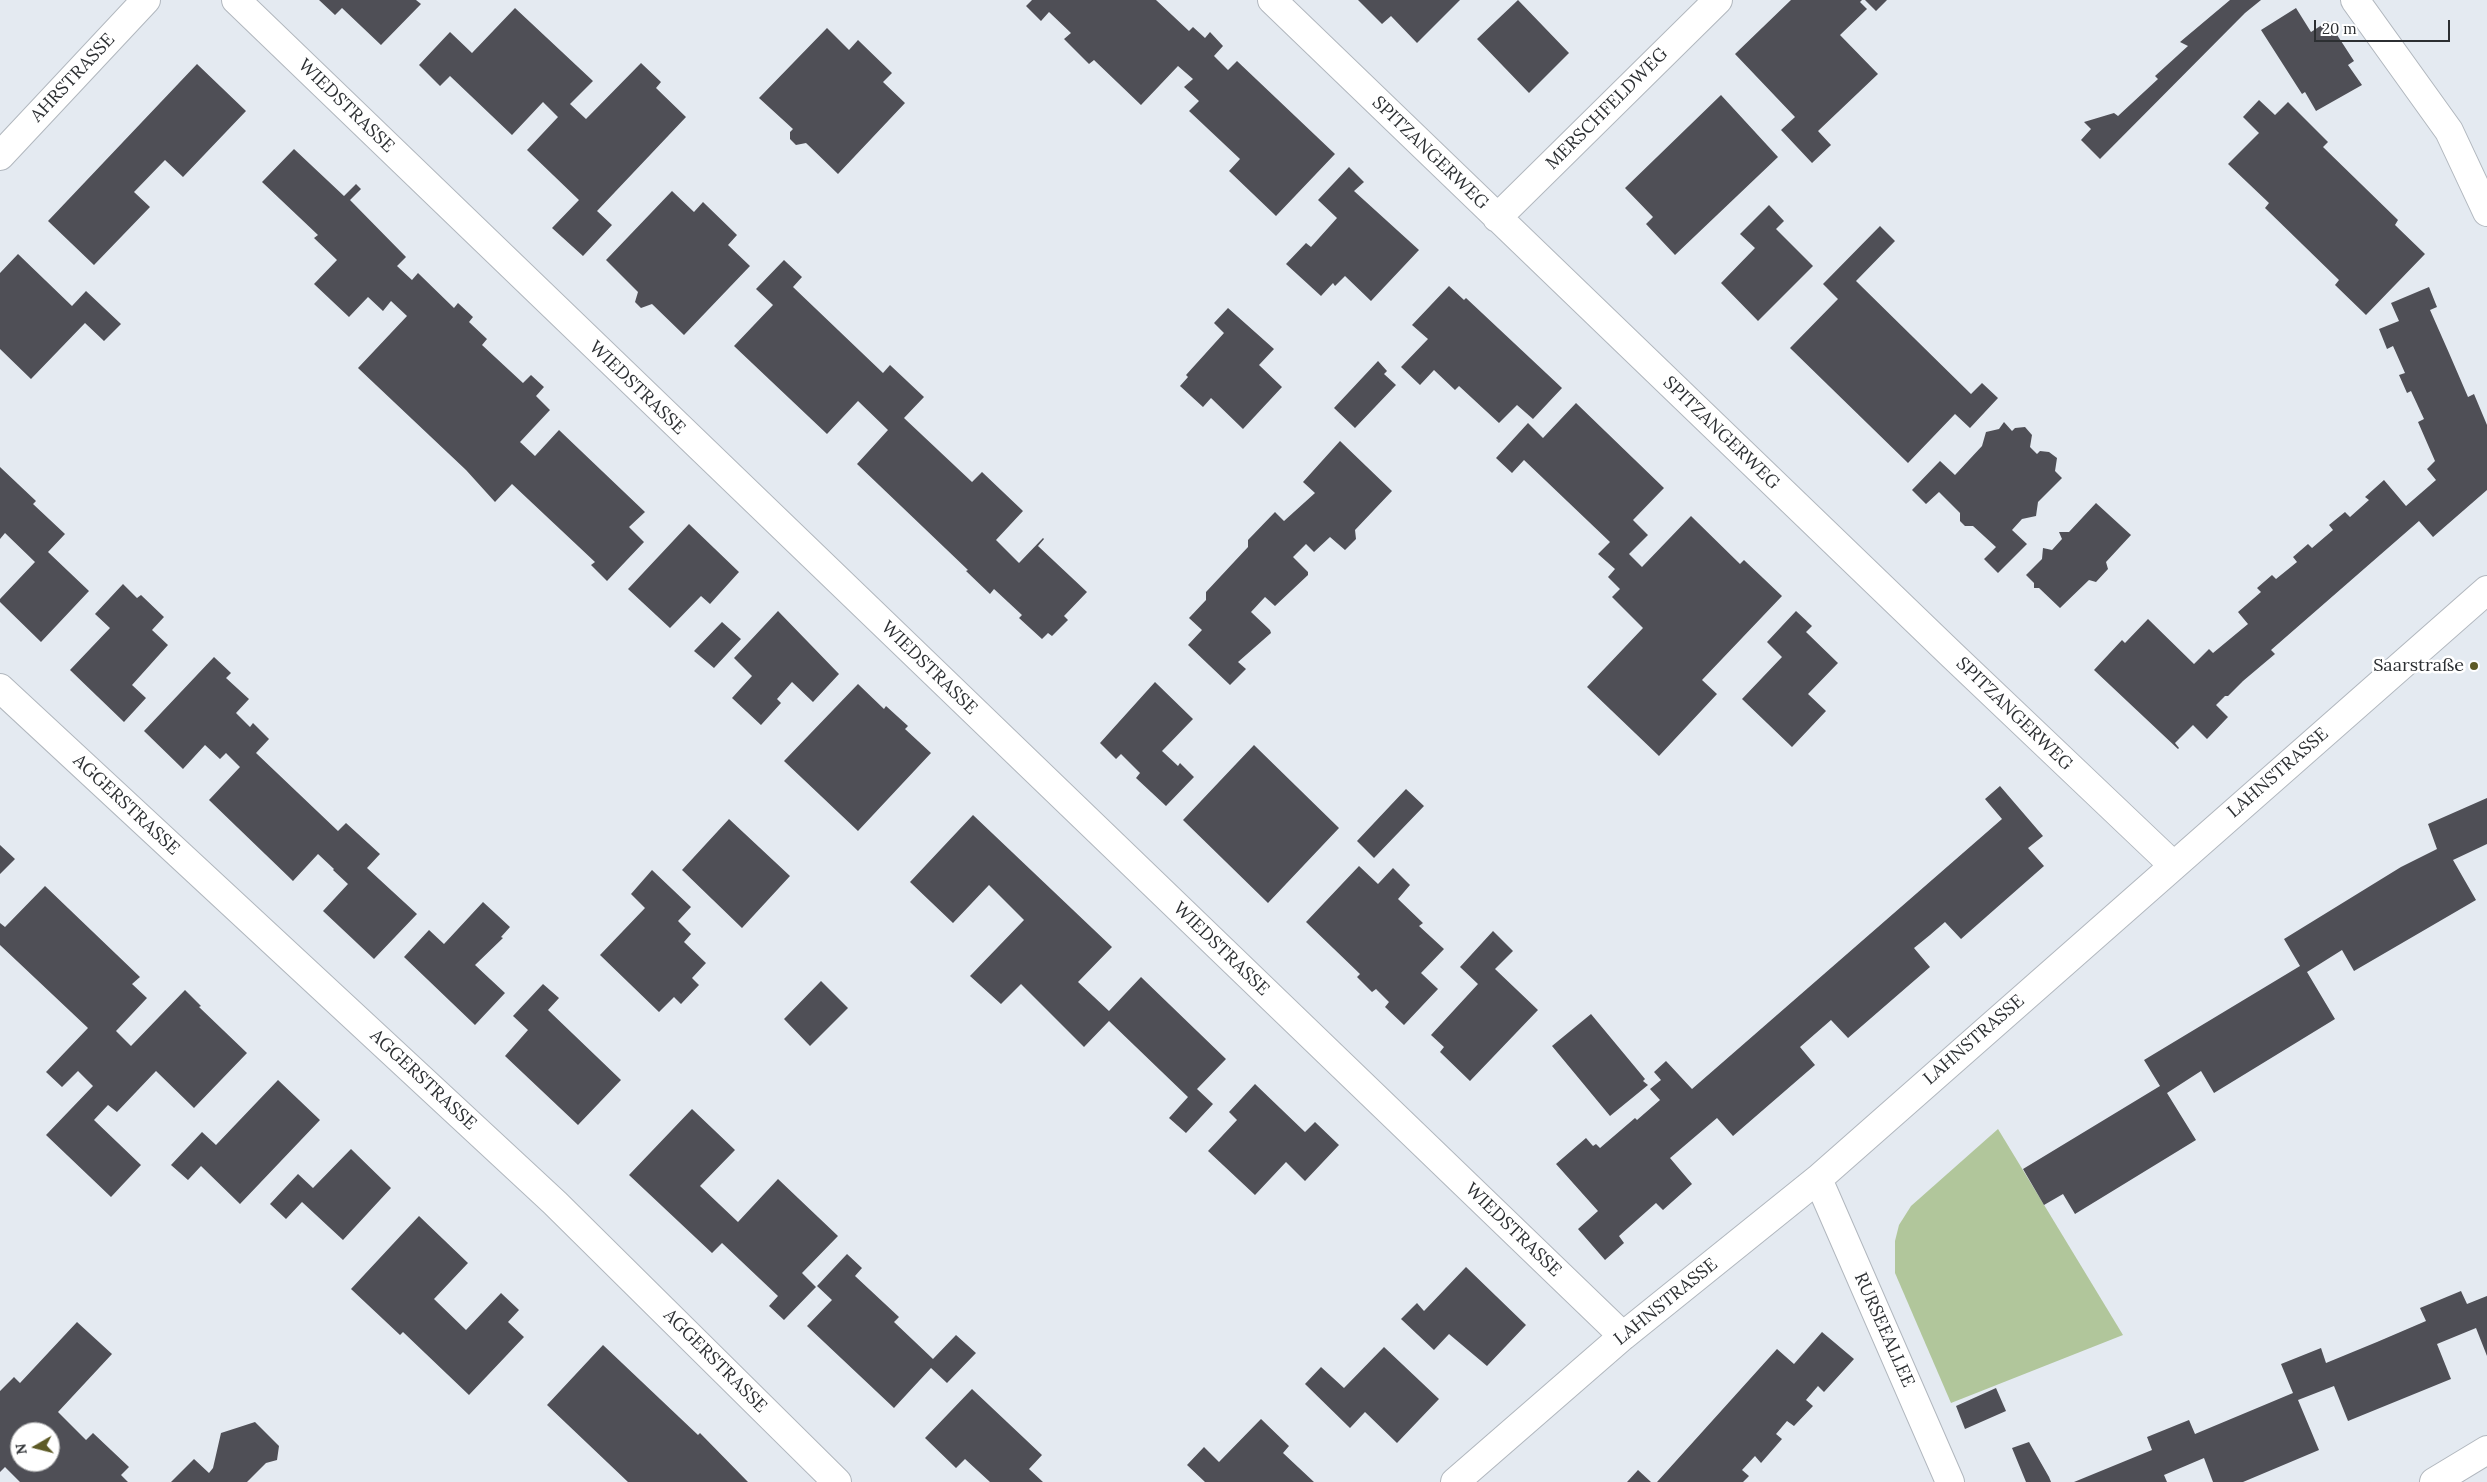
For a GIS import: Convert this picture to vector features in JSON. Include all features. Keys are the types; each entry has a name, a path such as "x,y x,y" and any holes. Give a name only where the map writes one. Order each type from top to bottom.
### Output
{"street":[{"name":"AHRSTRASSE","path":"0,156 146,0"},
{"name":"WIEDSTRASSE","path":"236,0 1623,1336"},
{"name":"SPITZANGERWEG","path":"1272,0 2173,865"},
{"name":"MERSCHFELDWEG","path":"1497,218 1718,0"},
{"path":"2355,0 2449,131 2487,212"},
{"name":"LAHNSTRASSE","path":"1455,1482 1623,1336 1818,1179 2487,590"},
{"name":"AGGERSTRASSE","path":"0,688 555,1202 837,1482"},
{"name":"RURSEEALLEE","path":"1818,1179 1950,1482"},
{"path":"2434,1482 2487,1450"}],"green space":[{"path":"1998,1129 2123,1335 1951,1403 1895,1273 1895,1241 1899,1225 1911,1206"}],"building":[{"path":"319,0 416,0 421,4 381,45 342,8 335,15"},
{"path":"1032,0 1156,0 1189,31 1193,27 1205,38 1210,32 1223,46 1214,56 1228,70 1237,61 1335,154 1276,216 1229,171 1240,159 1189,111 1199,101 1184,87 1193,79 1178,66 1141,105 1094,60 1089,64 1064,39 1071,33 1049,12 1041,21 1026,6"},
{"path":"1358,0 1460,0 1417,43 1391,16 1382,24"},
{"path":"1518,0 1569,53 1529,93 1477,39"},
{"path":"1791,0 1862,0 1860,2 1867,9 1840,35 1878,74 1818,131 1831,145 1812,163 1781,130 1795,117 1735,54"},
{"path":"1865,0 1887,0 1876,11"},
{"path":"2230,0 2261,0 2245,13 2100,159 2081,140 2091,129 2084,122 2114,113 2118,116 2158,79 2155,76 2188,46 2180,42"},
{"path":"515,8 593,81 570,104 586,119 641,63 661,82 656,88 686,117 597,211 612,225 583,256 552,228 579,200 527,150 558,117 543,102 512,135 450,76 440,86 419,65 450,32 472,53"},
{"path":"2296,8 2311,32 2328,21 2354,61 2348,65 2362,85 2316,111 2305,92 2302,94 2261,30"},
{"path":"827,28 849,50 858,40 892,73 883,82 905,103 838,174 806,143 796,145 790,139 790,132 793,129 759,98"},
{"path":"197,64 246,111 183,177 165,160 134,192 150,207 94,265 48,221"},
{"path":"1721,95 1778,157 1675,255 1646,224 1653,217 1625,188"},
{"path":"2259,100 2275,115 2288,102 2328,142 2323,147 2398,220 2395,225 2425,254 2366,315 2335,285 2339,280 2265,208 2269,203 2228,164 2259,133 2243,117"},
{"path":"294,149 344,196 356,184 361,189 350,200 406,257 397,266 412,280 418,273 454,308 458,303 473,317 469,322 487,339 482,345 523,383 531,375 544,387 536,396 550,410 520,442 535,456 559,430 645,512 629,527 644,542 607,581 591,565 595,562 512,484 495,502 466,470 358,368 407,316 391,301 383,311 368,297 349,317 314,284 337,260 314,238 318,235 262,182"},
{"path":"1349,167 1364,182 1354,191 1419,250 1371,301 1345,276 1335,286 1333,283 1321,296 1286,264 1306,243 1311,247 1337,218 1318,200"},
{"path":"672,191 694,212 703,202 737,235 728,245 750,266 684,335 652,304 641,308 635,302 638,292 606,260"},
{"path":"1769,205 1784,221 1776,229 1813,266 1758,321 1721,283 1755,248 1740,234"},
{"path":"1880,226 1895,241 1856,281 1971,394 1982,383 1998,398 1970,428 1955,414 1908,463 1790,348 1838,299 1823,284"},
{"path":"18,254 72,306 86,291 121,324 104,341 85,323 31,379 0,349 0,273"},
{"path":"784,260 802,277 793,287 883,373 890,365 924,397 904,418 972,482 982,472 1023,511 996,540 1019,563 1043,538 1038,546 1087,592 1064,616 1068,620 1052,636 1048,633 1042,639 1019,618 1022,615 994,589 990,594 966,571 968,570 857,464 888,430 858,401 827,434 734,346 773,305 756,289"},
{"path":"1449,286 1464,300 1466,298 1562,388 1533,419 1517,405 1499,423 1459,386 1455,390 1434,370 1420,385 1401,367 1428,339 1412,325"},
{"path":"2429,287 2437,307 2430,310 2468,397 2474,394 2487,425 2487,490 2433,537 2419,521 2271,650 2275,654 2216,705 2228,717 2207,739 2193,725 2175,743 2178,749 2094,670 2122,640 2125,643 2148,619 2194,664 2209,649 2213,653 2248,624 2238,612 2261,592 2257,588 2272,575 2276,579 2297,562 2293,557 2308,544 2312,548 2333,530 2329,525 2345,512 2350,517 2369,500 2365,497 2384,480 2406,506 2436,480 2427,469 2435,461 2418,422 2424,419 2411,391 2407,393 2399,375 2405,373 2393,346 2387,349 2379,329 2399,321 2391,303"},
{"path":"1228,308 1274,349 1259,365 1282,387 1243,429 1211,398 1203,407 1180,386 1188,377 1186,375 1224,333 1214,323"},
{"path":"1378,361 1387,371 1384,374 1396,385 1355,428 1334,408"},
{"path":"1576,403 1664,488 1633,520 1648,535 1629,554 1642,567 1691,516 1740,564 1744,560 1782,596 1702,680 1717,694 1659,756 1587,687 1643,628 1612,597 1620,589 1608,577 1615,569 1598,554 1610,542 1524,460 1512,473 1496,458 1528,423 1543,438"},
{"path":"2004,422 2012,431 2015,428 2025,427 2032,435 2030,447 2037,454 2040,451 2049,452 2057,458 2055,471 2062,478 2038,502 2036,516 2022,519 2012,530 2027,544 1998,573 1984,559 1996,547 1973,526 1965,526 1960,521 1960,513 1939,492 1926,504 1912,490 1940,461 1955,475 1982,446 1986,432 1999,429"},
{"path":"1340,441 1392,491 1355,530 1356,539 1345,550 1330,537 1314,552 1306,544 1293,557 1308,572 1308,575 1275,606 1265,597 1251,612 1271,633 1238,662 1246,669 1230,685 1188,645 1202,630 1189,618 1206,600 1206,592 1248,547 1248,540 1275,512 1284,521 1315,493 1303,482"},
{"path":"0,467 36,501 33,504 65,534 48,552 89,591 41,642 0,602 0,599 35,562 5,533 0,539"},
{"path":"2096,503 2131,535 2106,562 2108,569 2096,582 2089,580 2060,608 2039,588 2034,588 2034,583 2026,575 2042,559 2043,548 2052,550 2062,539 2059,532 2069,532"},
{"path":"689,524 739,572 710,604 701,596 670,628 628,589"},
{"path":"123,584 137,598 141,595 164,617 152,630 168,645 132,685 146,698 124,722 70,670 110,628 95,614"},
{"path":"778,611 839,674 813,702 792,682 777,699 781,703 761,725 732,698 752,676 734,658"},
{"path":"1796,611 1812,626 1806,632 1838,663 1808,694 1826,711 1792,747 1742,699 1782,657 1767,642"},
{"path":"722,622 741,639 714,668 694,651"},
{"path":"214,657 231,673 226,678 249,699 236,713 250,727 253,723 269,739 256,753 338,831 346,823 380,854 367,868 417,914 374,959 323,911 348,884 334,869 318,854 293,881 209,800 240,767 226,753 220,759 205,745 183,769 144,731"},
{"path":"1155,682 1193,719 1162,751 1178,766 1180,763 1194,777 1166,806 1136,778 1140,773 1121,754 1116,759 1100,743"},
{"path":"858,684 884,709 886,706 908,726 905,729 931,753 858,831 784,761"},
{"path":"1254,745 1339,828 1268,903 1183,820"},
{"path":"2000,786 2043,836 2028,848 2044,866 1961,939 1945,922 1914,948 1930,967 1848,1038 1831,1020 1800,1047 1815,1065 1733,1136 1717,1118 1670,1158 1692,1184 1663,1210 1656,1203 1619,1236 1624,1243 1605,1260 1578,1229 1598,1211 1556,1164 1586,1138 1593,1146 1596,1144 1600,1148 1635,1118 1637,1120 1660,1100 1650,1089 1661,1080 1654,1072 1666,1061 1692,1089 2002,819 1985,799"},
{"path":"1406,789 1424,806 1374,858 1357,841"},
{"path":"2487,798 2487,844 2453,860 2476,900 2354,971 2342,950 2307,972 2335,1019 2214,1093 2201,1071 2167,1093 2196,1140 2075,1214 2063,1194 2044,1205 2023,1169 2160,1086 2144,1060 2300,966 2284,939 2401,867 2437,849 2428,824"},
{"path":"973,815 1112,947 1078,982 1109,1011 1141,977 1226,1059 1197,1089 1213,1104 1186,1133 1169,1118 1188,1097 1109,1021 1084,1047 1021,984 1001,1004 970,976 1024,920 989,885 953,923 910,882"},
{"path":"729,819 790,876 742,928 682,870"},
{"path":"0,845 15,859 0,874"},
{"path":"1359,866 1378,884 1393,868 1410,885 1398,899 1423,923 1419,926 1444,949 1421,973 1438,989 1404,1025 1385,1007 1389,1002 1376,989 1372,992 1357,977 1360,974 1306,922"},
{"path":"652,870 691,907 678,921 691,934 684,942 706,963 692,978 699,985 681,1004 674,997 659,1012 600,955 645,908 631,894"},
{"path":"45,886 140,977 132,984 147,998 116,1031 131,1046 185,990 201,1006 199,1007 247,1053 194,1108 156,1071 117,1112 108,1105 94,1120 141,1165 111,1197 46,1135 93,1086 78,1071 62,1087 46,1072 88,1028 0,945 0,923 5,927"},
{"path":"483,902 510,927 501,937 503,938 475,965 505,993 475,1025 404,957 429,930 444,944"},
{"path":"1493,931 1513,951 1495,969 1538,1010 1470,1081 1440,1052 1444,1047 1431,1035 1478,984 1460,967"},
{"path":"821,981 848,1008 810,1046 784,1019"},
{"path":"543,984 559,998 548,1010 621,1080 578,1125 505,1056 528,1030 513,1016"},
{"path":"1591,1014 1648,1085 1610,1116 1552,1046"},
{"path":"278,1080 320,1120 240,1204 201,1166 188,1180 171,1165 202,1132 216,1145"},
{"path":"1255,1084 1305,1132 1315,1122 1339,1145 1305,1181 1286,1162 1255,1195 1208,1151 1237,1120 1229,1112"},
{"path":"692,1109 735,1150 700,1186 738,1222 778,1179 838,1236 802,1273 816,1287 784,1320 769,1306 778,1296 722,1243 712,1253 629,1175"},
{"path":"351,1149 391,1188 343,1240 302,1202 286,1219 270,1204 298,1174 313,1188"},
{"path":"419,1216 468,1263 434,1299 466,1330 501,1293 519,1310 508,1322 524,1337 469,1395 403,1332 400,1335 351,1289"},
{"path":"847,1254 862,1268 855,1276 899,1317 894,1322 933,1359 956,1335 976,1353 947,1383 931,1368 894,1408 807,1326 832,1300 817,1286"},
{"path":"1466,1267 1526,1325 1487,1366 1449,1334 1434,1350 1401,1319 1417,1303 1424,1311"},
{"path":"2461,1291 2467,1304 2487,1296 2487,1356 2476,1328 2437,1344 2451,1379 2348,1421 2334,1386 2298,1400 2319,1450 2243,1482 2213,1482 2204,1458 2164,1475 2167,1482 2074,1482 2152,1450 2147,1437 2189,1420 2195,1434 2293,1393 2281,1364 2321,1348 2326,1363 2426,1321 2420,1308"},
{"path":"77,1322 112,1354 58,1412 86,1440 93,1433 129,1467 121,1475 128,1482 20,1482 10,1472 5,1467 0,1472 0,1391 14,1377 20,1383"},
{"path":"1822,1332 1854,1359 1824,1392 1818,1386 1806,1400 1813,1406 1794,1426 1787,1421 1776,1434 1782,1439 1761,1463 1755,1456 1742,1470 1749,1476 1743,1482 1657,1482 1777,1349 1794,1364"},
{"path":"603,1345 698,1435 700,1433 748,1482 628,1482 547,1405"},
{"path":"1384,1347 1439,1399 1397,1443 1365,1412 1350,1428 1305,1384 1321,1367 1344,1388"},
{"path":"1996,1388 2006,1411 1965,1429 1956,1406"},
{"path":"972,1389 1042,1455 1029,1469 1043,1482 990,1482 965,1459 956,1468 925,1438"},
{"path":"1261,1419 1289,1446 1283,1453 1314,1482 1205,1482 1187,1465 1204,1447 1219,1462"},
{"path":"255,1422 279,1446 277,1460 266,1463 247,1482 171,1482 194,1459 209,1473 213,1468 221,1433"},
{"path":"2029,1442 2051,1482 2026,1482 2012,1448"},
{"path":"1638,1470 1651,1482 1627,1482"}],"place":[{"name":"Saarstraße","path":"2474,666"}]}
